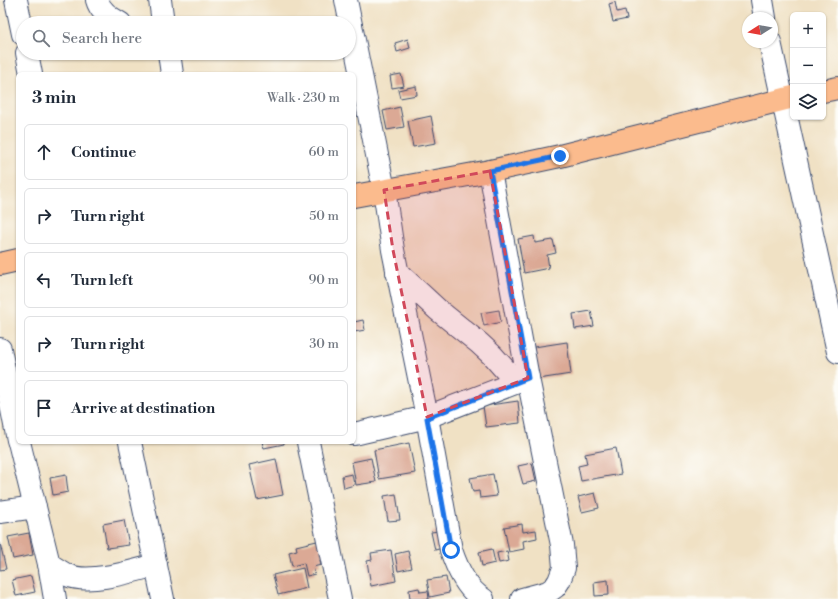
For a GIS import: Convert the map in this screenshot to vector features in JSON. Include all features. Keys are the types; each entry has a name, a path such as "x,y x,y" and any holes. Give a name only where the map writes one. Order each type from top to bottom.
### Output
{"main road":[{"path":"826,90 838,88"},
{"path":"356,196 490,171 560,156 788,98"},
{"path":"0,264 16,260"}],"street":[{"path":"16,0 19,16"},
{"path":"97,0 99,7 108,16"},
{"path":"160,0 162,16"},
{"path":"346,0 349,16"},
{"path":"762,0 764,12"},
{"path":"772,48 788,98 838,352"},
{"path":"356,50 384,190 397,272 427,418 451,550 456,566 468,585 478,596 483,599"},
{"path":"28,60 31,72"},
{"path":"170,60 172,72"},
{"path":"490,171 522,380 562,546 564,568 555,587 548,592 522,599"},
{"path":"397,272 438,310 522,380"},
{"path":"0,348 13,434 35,507 49,564 55,599"},
{"path":"356,434 427,418 522,380"},
{"path":"130,444 163,599"},
{"path":"312,444 340,599"},
{"path":"0,512 35,507"},
{"path":"49,564 68,576 79,578 100,578 156,566"}],"highlighted area":[{"path":"490,171 528,378 427,417 393,250 384,190"}],"building":[{"path":"615,2 617,12 625,10 627,19 613,22 609,4"},
{"path":"408,39 410,48 397,52 395,43"},
{"path":"401,74 404,86 392,88 390,76"},
{"path":"416,86 417,95 400,98 398,90"},
{"path":"400,107 404,127 387,130 383,111"},
{"path":"431,116 436,143 413,147 408,121"},
{"path":"534,236 535,243 553,240 556,253 547,255 549,268 524,273 518,239"},
{"path":"499,310 501,322 484,326 481,313"},
{"path":"591,311 594,326 575,329 573,314"},
{"path":"363,320 365,330 356,332 356,322"},
{"path":"567,342 571,374 538,379 534,347"},
{"path":"518,401 520,423 486,427 483,406"},
{"path":"409,443 415,473 379,479 374,450"},
{"path":"263,444 284,444 264,448"},
{"path":"616,448 621,474 581,481 578,466 587,464 585,454"},
{"path":"371,458 376,482 356,485 352,462"},
{"path":"276,459 283,495 257,500 249,465"},
{"path":"532,463 536,481 523,484 518,466"},
{"path":"352,474 354,485 344,488 342,476"},
{"path":"493,474 497,496 480,498 479,491 473,492 470,478"},
{"path":"66,475 68,492 53,495 50,478"},
{"path":"595,493 599,508 582,512 578,497"},
{"path":"396,494 400,520 388,521 384,496"},
{"path":"124,520 129,545 107,548 103,524"},
{"path":"522,524 523,532 536,530 537,538 523,541 524,549 509,552 504,527"},
{"path":"439,531 443,548 435,550 431,532"},
{"path":"29,533 33,555 13,559 8,537"},
{"path":"321,540 325,559 320,560 321,565 313,567 315,574 307,576 304,563 292,566 289,552 297,550 296,546"},
{"path":"0,543 6,569 0,570"},
{"path":"492,549 495,563 482,566 479,552"},
{"path":"391,550 396,581 371,586 367,561 372,560 371,553"},
{"path":"408,551 412,568 398,571 395,554"},
{"path":"507,551 509,561 499,563 497,553"},
{"path":"303,568 307,588 278,595 273,575"},
{"path":"31,576 35,592 16,596 12,580"},
{"path":"446,577 449,593 430,597 427,580"},
{"path":"608,580 609,595 595,596 594,582"},
{"path":"419,588 420,592 428,591 429,599 410,599 409,590"}],"route":[{"path":"451,550 427,418 528,378 490,171 560,156"}]}
